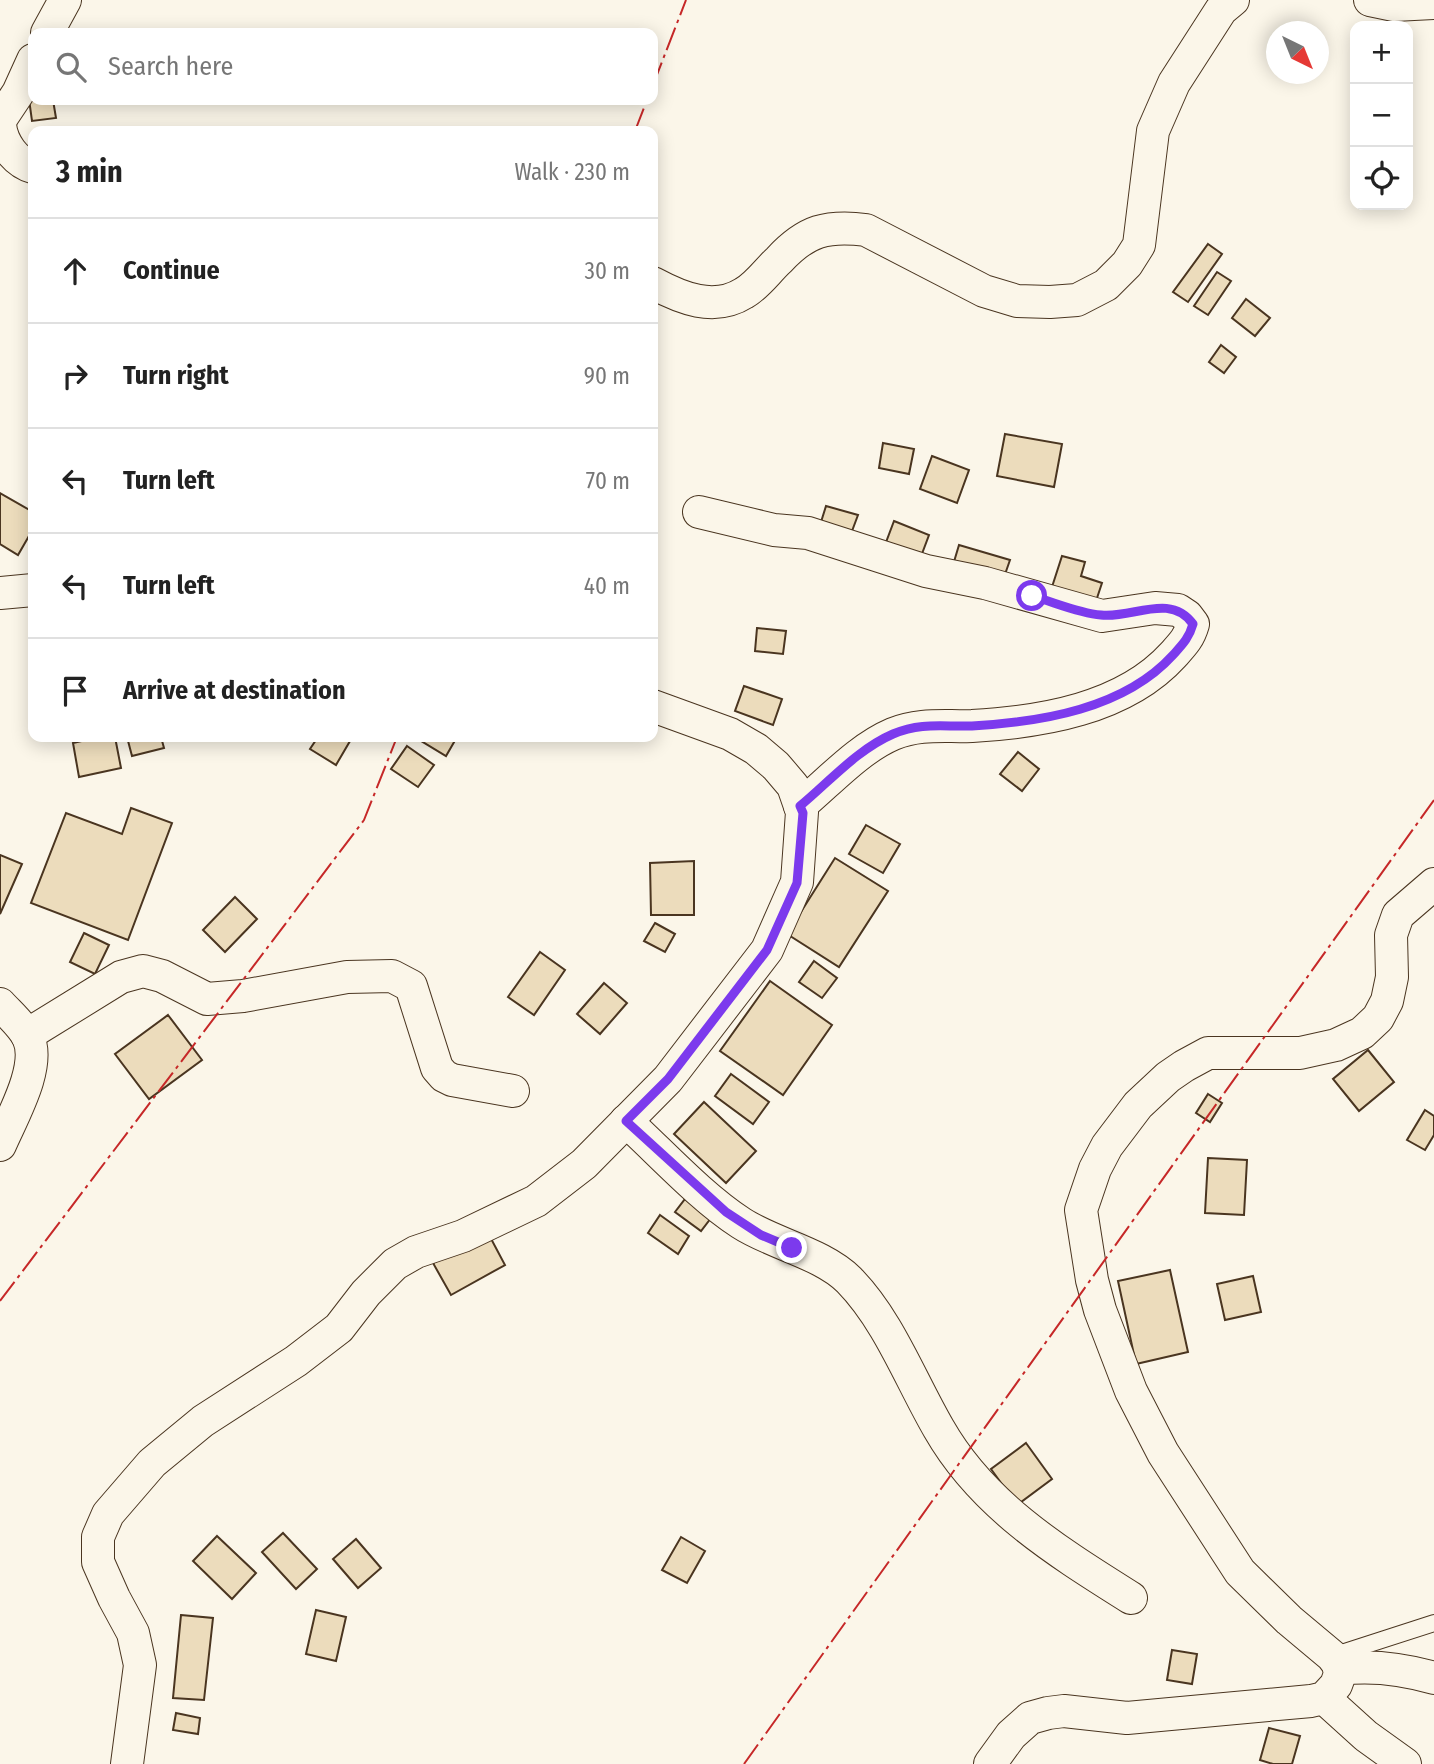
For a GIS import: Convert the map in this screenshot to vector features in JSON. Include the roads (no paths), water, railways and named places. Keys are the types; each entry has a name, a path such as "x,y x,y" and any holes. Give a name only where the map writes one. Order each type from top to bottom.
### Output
{"street":[{"path":"50,28 65,0"},
{"path":"658,286 694,300 709,303 727,301 746,293 793,245 818,232 846,228 866,230 897,244 942,271 995,295 1017,301 1077,300 1107,285 1127,264 1139,245 1153,131 1174,83 1221,10 1233,0"},
{"path":"1370,0 1394,5 1434,3"},
{"path":"28,71 0,122 1,136 11,150 28,165"},
{"path":"699,512 774,530 808,533 926,571 985,583 1102,616 1155,608 1178,610 1193,624 1189,638 1165,664 1132,688 1093,704 1038,719 971,726 931,724 893,734 866,751 800,806"},
{"path":"0,593 28,590"},
{"path":"127,1764 140,1665 133,1633 98,1562 98,1537 108,1514 152,1463 203,1421 307,1353 339,1328 366,1293 395,1264 416,1252 463,1236 536,1201 584,1164 668,1079 767,950 797,883 803,813 793,786 776,766 756,749 730,734 658,708"},
{"path":"1434,884 1398,915 1391,935 1392,977 1387,1001 1378,1018 1362,1034 1336,1045 1300,1053 1208,1053 1184,1066 1138,1105 1107,1146 1095,1169 1081,1210 1091,1280 1131,1391 1163,1453 1240,1572 1336,1662 1434,1678"},
{"path":"27,1035 121,977 144,971 162,976 207,999 243,996 347,977 392,976 411,986 433,1059 444,1076 452,1080 513,1091"},
{"path":"0,1004 27,1035 33,1051 30,1072 0,1144"},
{"path":"626,1121 742,1224 816,1259 846,1277 872,1306 940,1431 976,1482 1014,1518 1063,1556 1131,1598"},
{"path":"990,1764 1012,1735 1030,1718 1063,1711 1115,1717 1152,1717 1311,1701 1324,1698 1336,1685 1336,1662"},
{"path":"1324,1698 1366,1736 1405,1764"}],"lane":[{"path":"1336,1662 1434,1623"}]}
